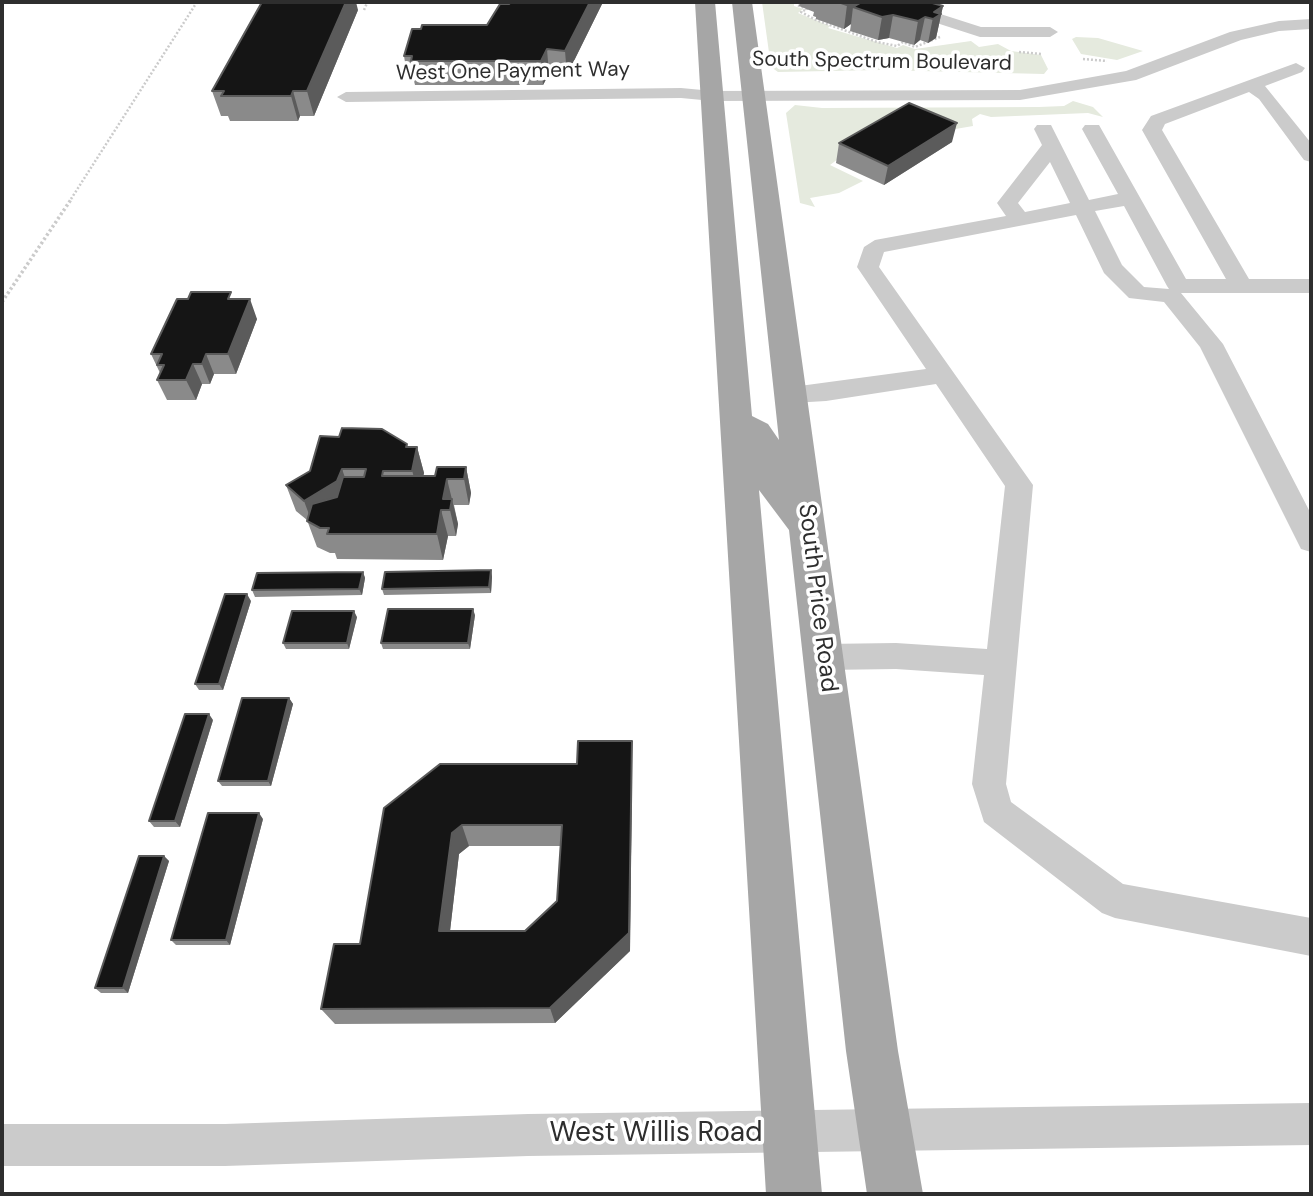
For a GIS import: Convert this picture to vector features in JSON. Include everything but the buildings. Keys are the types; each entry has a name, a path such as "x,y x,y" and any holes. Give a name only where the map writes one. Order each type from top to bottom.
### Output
{"main road":[{"path":"705,2 794,1194"},
{"name":"South Price Road","path":"742,2 883,1132 895,1194"},
{"path":"727,303 752,324 768,375 792,395"},
{"path":"735,422 756,432 763,441 768,477 807,527"}],"street":[{"path":"887,2 980,32 1051,32"},
{"name":"South Spectrum Boulevard","path":"713,90 1020,95 1130,76 1236,36 1279,26 1311,24"},
{"path":"1242,287 1152,130 1158,120 1296,68"},
{"path":"1252,85 1265,95 1311,156"},
{"name":"West One Payment Way","path":"346,97 681,93 713,90"},
{"path":"1092,129 1131,198 1174,291 1211,344 1311,541"},
{"path":"1021,220 1007,203 1048,137 1112,268 1137,293 1311,286"},
{"path":"1131,198 875,247 867,267 1019,485 989,784 996,811 1115,900 1311,937"},
{"path":"792,395 827,393 942,375"},
{"path":"824,657 896,656 1001,663"},
{"name":"West Willis Road","path":"2,1145 225,1145 528,1135 1311,1124"}],"path":[{"path":"2,302 87,176 197,2"},
{"path":"364,10 367,2"},
{"path":"797,2 797,5 807,9 801,12 845,30 897,46 903,42 915,47 928,44 948,32"},
{"path":"845,30 857,23"},
{"path":"1011,50 1042,54"},
{"path":"1083,59 1099,58 1110,63"}],"shaded area":[{"path":"762,2 794,2 794,6 803,9 798,13 830,26 828,28 897,48 903,45 915,49 971,41 979,47 998,44 1011,51 1041,55 1048,69 1044,74 881,70 778,72 771,67"},
{"path":"1098,38 1143,51 1117,60 1081,54 1072,39"},
{"path":"1073,101 1093,107 1103,117 1088,113 991,117 980,114 972,119 973,126 842,156 830,165 863,181 839,193 810,198 815,207 800,203 786,113 795,105 822,108 1039,107 1064,106"}]}
